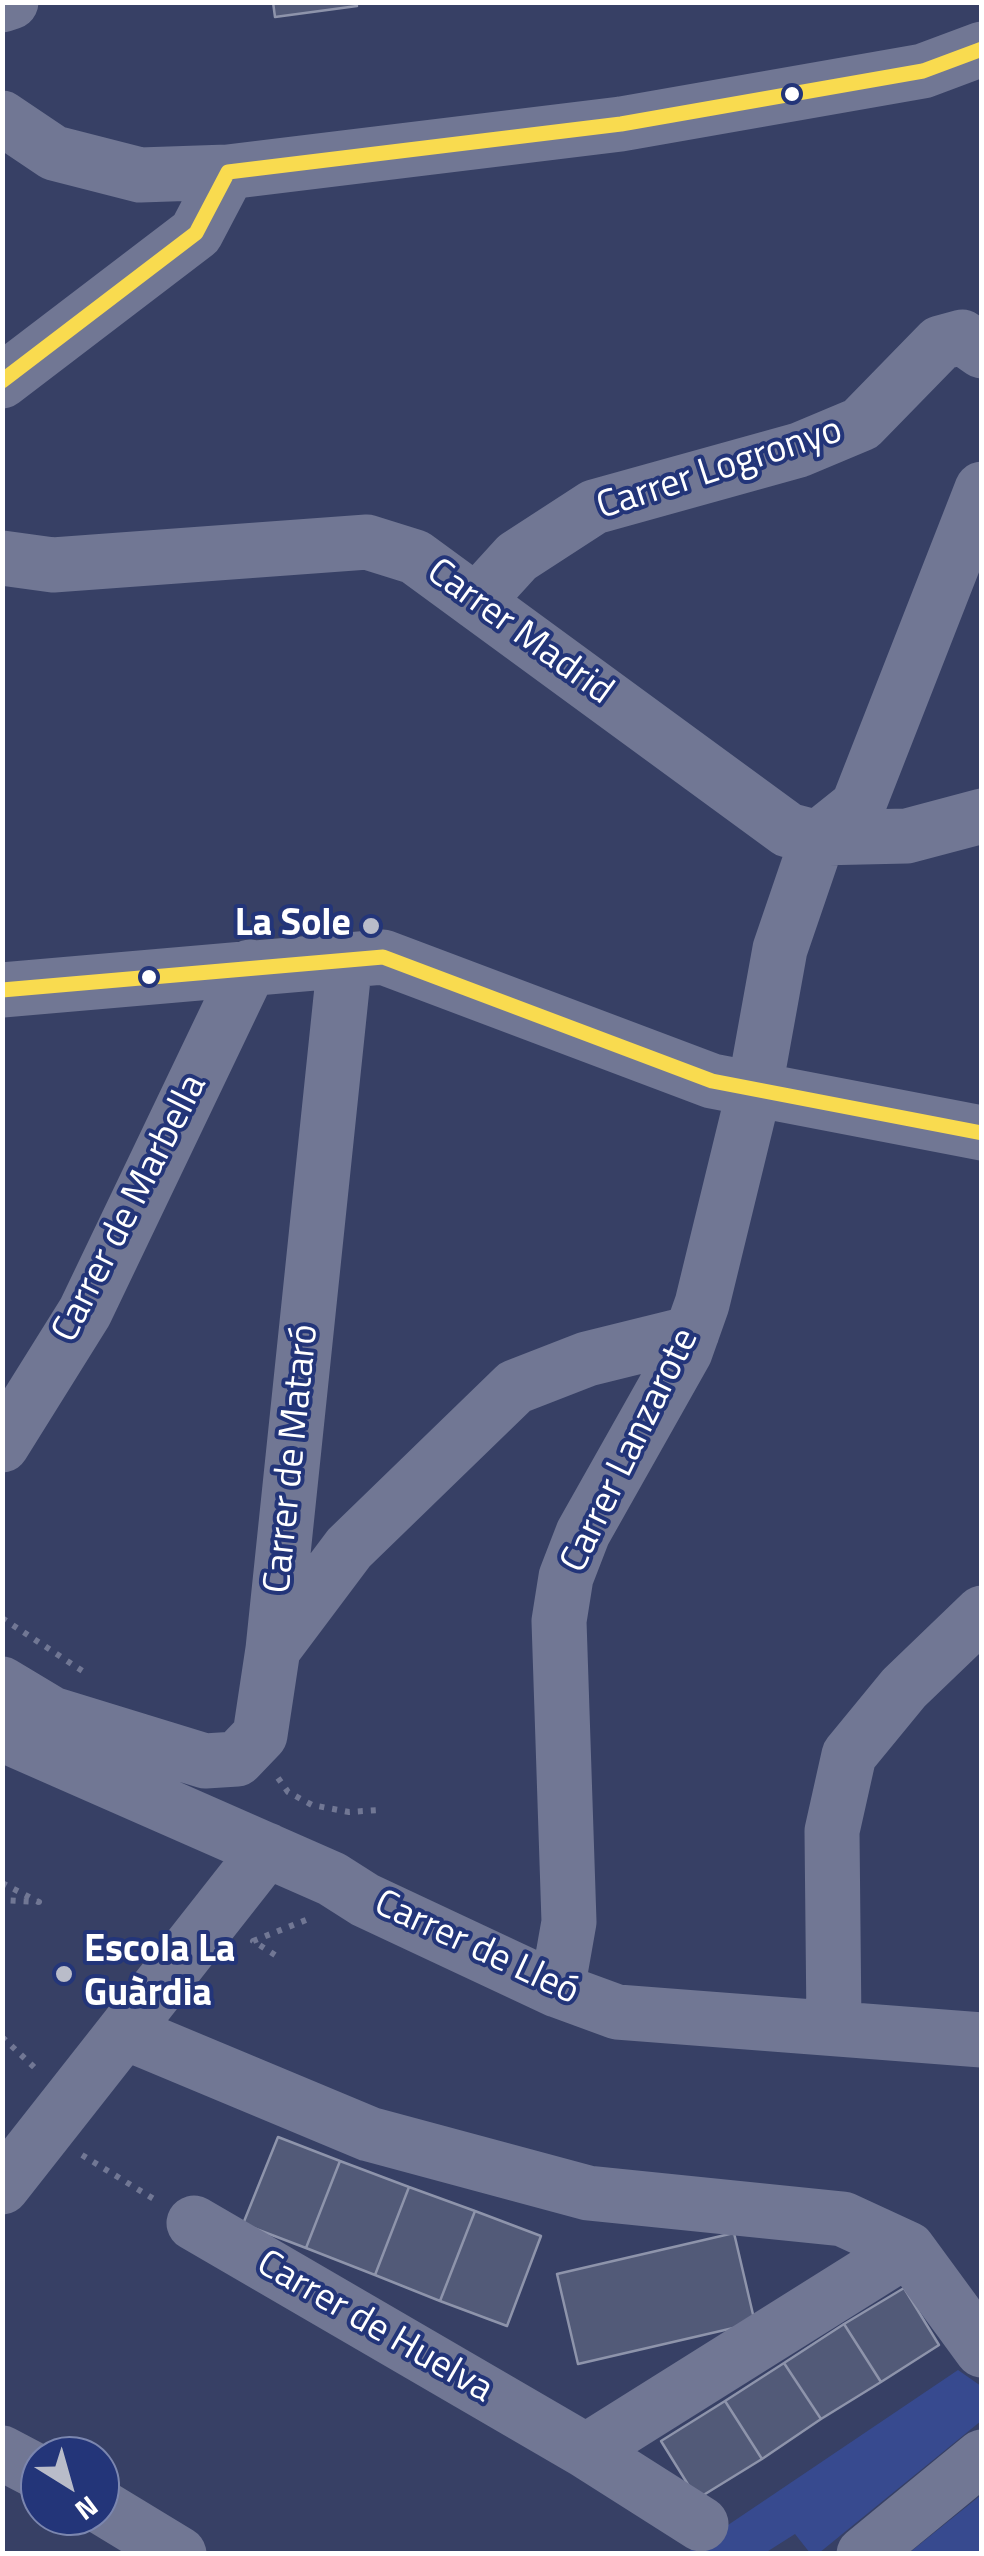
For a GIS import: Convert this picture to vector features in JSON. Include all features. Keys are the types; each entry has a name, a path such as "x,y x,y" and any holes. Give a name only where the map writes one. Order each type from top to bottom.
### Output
{"street":[{"path":"2,6 11,2"},
{"path":"2,118 54,152 140,175 228,172 621,124 923,72 982,49"},
{"path":"2,381 196,233 228,172"},
{"name":"Carrer Logronyo","path":"476,602 517,556 594,507 799,450 862,424 940,343 972,344"},
{"path":"818,838 858,806 982,489"},
{"name":"Carrer Madrid","path":"2,558 53,565 367,542 414,557 788,830 818,838"},
{"path":"818,838 907,836 982,816"},
{"name":"Carrer Lanzarote","path":"557,1990 569,1922 560,1621 566,1577 583,1533 692,1333 755,1087 780,950 818,838"},
{"path":"2,990 383,957 712,1081 982,1133"},
{"name":"Carrer de Mataró","path":"249,1746 260,1735 273,1649 345,959"},
{"name":"Carrer de Marbella","path":"2,1445 85,1312 250,968"},
{"path":"273,1649 349,1548 515,1387 587,1359 692,1333"},
{"path":"834,2026 832,1831 849,1755 904,1688 982,1613"},
{"path":"2,1684 28,1706 205,1761 238,1759 249,1746"},
{"name":"Carrer de Lleó","path":"2,1734 332,1879 365,1900 557,1990 618,2012 982,2040"},
{"path":"2,2187 127,2033 267,1850"},
{"path":"127,2033 369,2134 588,2193 843,2219 908,2249 982,2350"},
{"name":"Carrer de Huelva","path":"194,2224 586,2451 702,2524"},
{"path":"586,2451 908,2249"},
{"path":"864,2554 982,2457"},
{"path":"120,2518 179,2554"}],"path":[{"path":"2,1618 88,1674"},
{"path":"249,1746 288,1792 312,1805 349,1812 380,1810"},
{"path":"2,1883 40,1902 2,1900"},
{"path":"274,1955 253,1941 311,1918 341,1915 365,1900"},
{"path":"2,2037 40,2073"},
{"path":"47,2133 194,2224"}],"shaded area":[{"path":"958,2370 981,2386 981,2421 819,2553 810,2553 795,2534 765,2553 685,2554"},
{"path":"981,2495 981,2553 909,2553"}],"building":[{"path":"273,2 356,2 357,6 275,17"},
{"path":"278,2137 340,2161 306,2248 243,2224"},
{"path":"340,2161 409,2187 375,2275 306,2248"},
{"path":"409,2187 475,2211 440,2301 375,2275"},
{"path":"475,2211 541,2236 507,2326 440,2301"},
{"path":"734,2233 755,2323 578,2364 557,2274"},
{"path":"904,2288 939,2345 881,2382 844,2324"},
{"path":"844,2324 881,2382 821,2419 784,2363"},
{"path":"784,2363 821,2419 762,2459 725,2401"},
{"path":"725,2401 762,2459 697,2499 661,2441"}],"transit line":[{"path":"2,381 196,233 228,172 621,124 923,71 982,49"},
{"path":"2,990 383,957 712,1081 982,1133"}],"place":[{"name":"La Sole","path":"371,926"},
{"name":"Escola La Guàrdia","path":"64,1974"}]}
